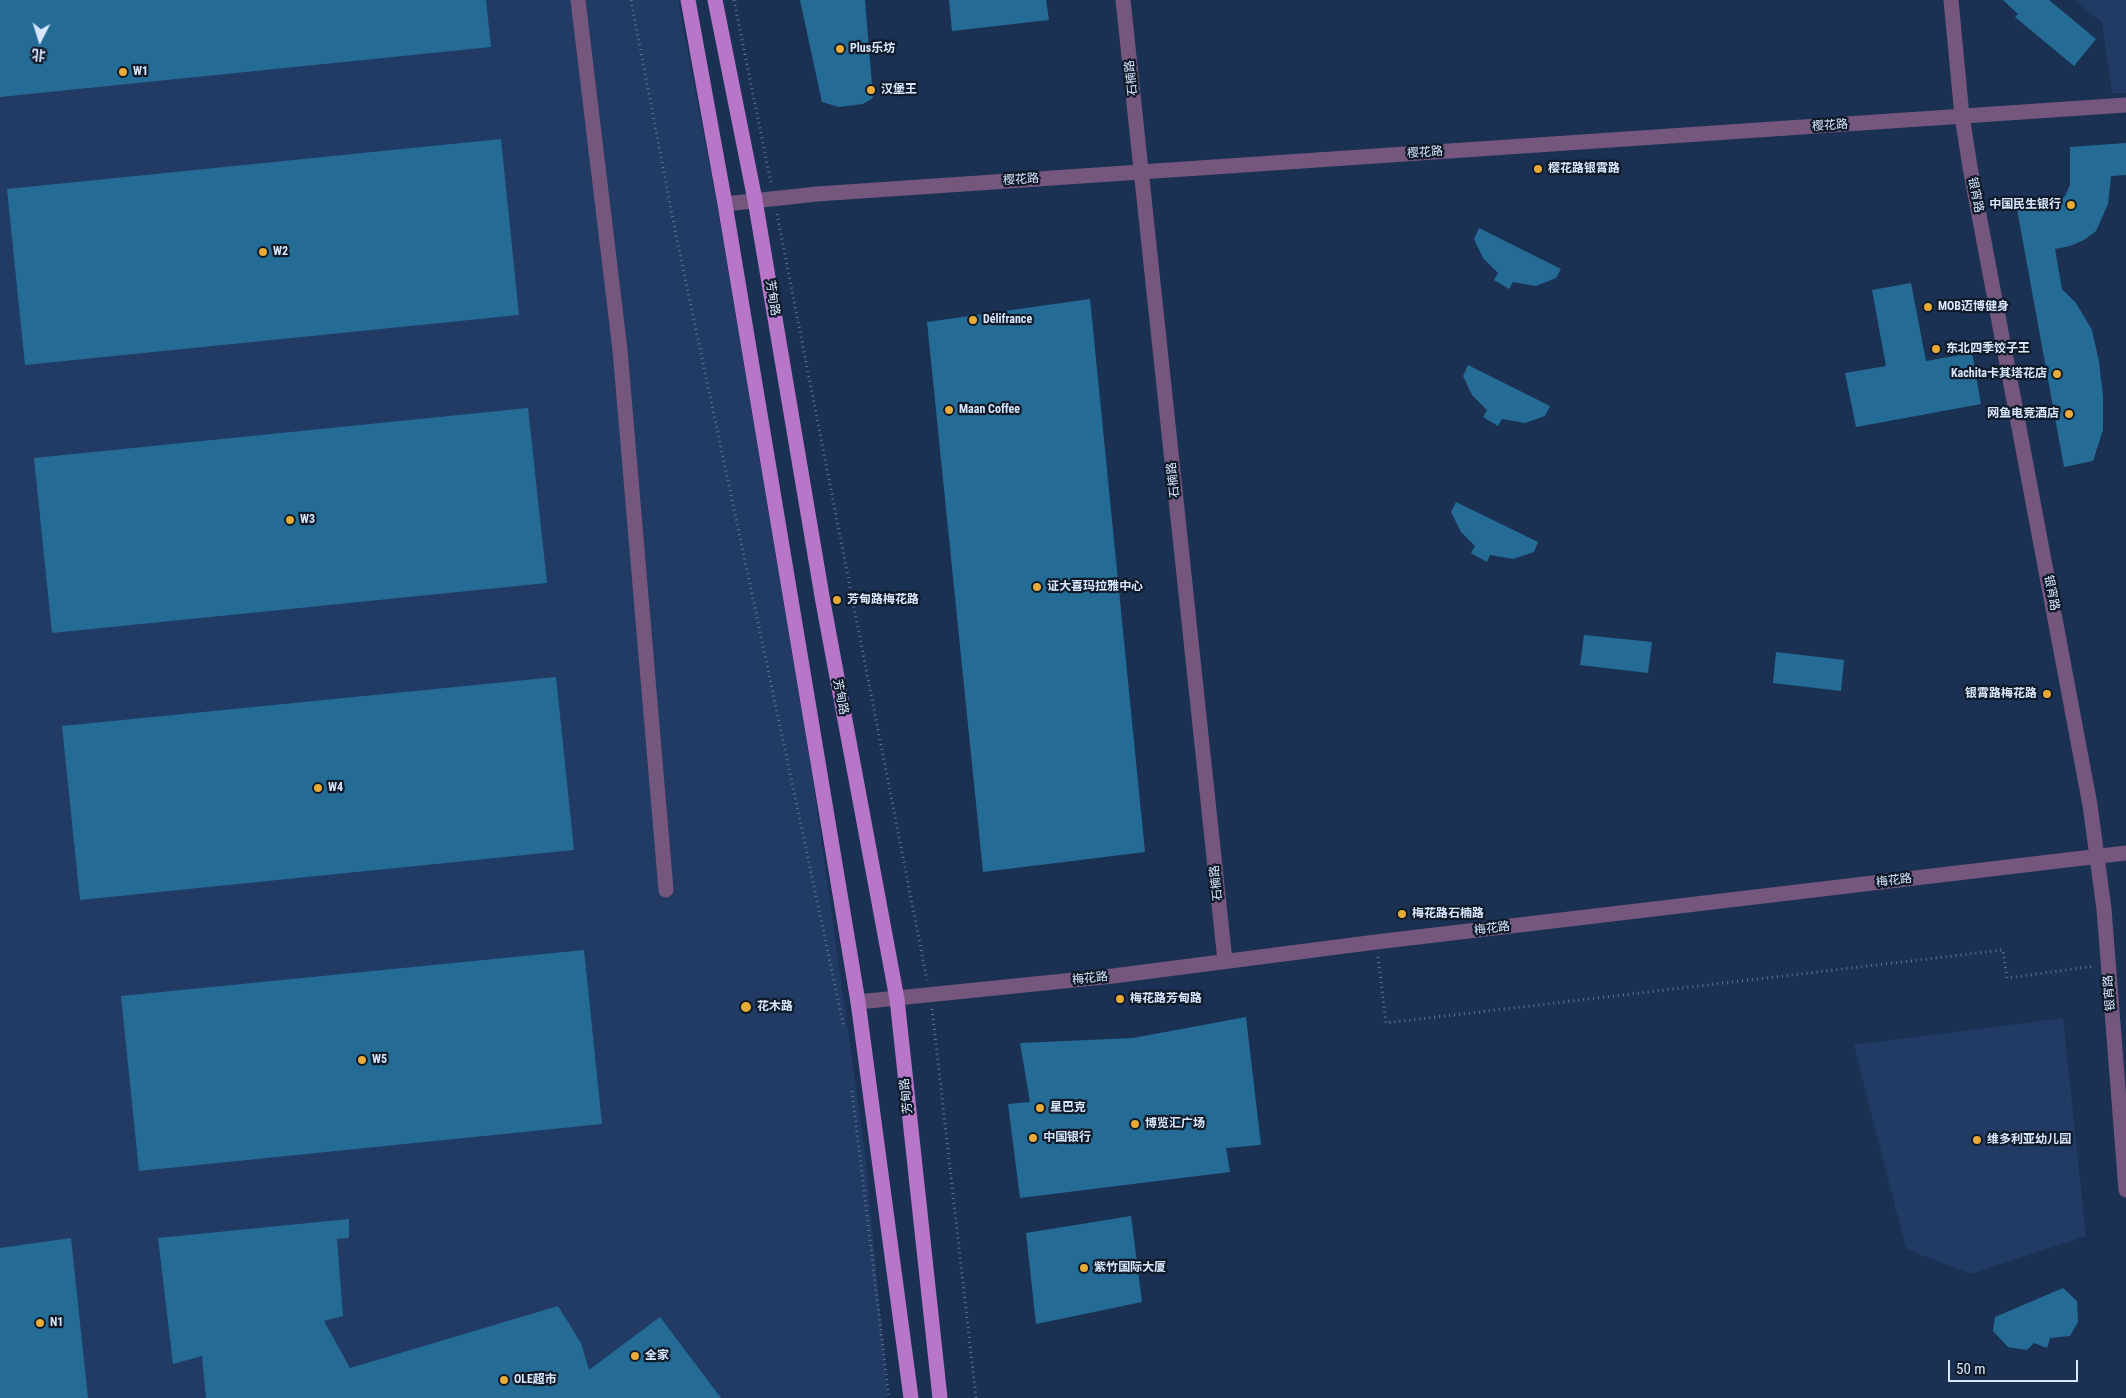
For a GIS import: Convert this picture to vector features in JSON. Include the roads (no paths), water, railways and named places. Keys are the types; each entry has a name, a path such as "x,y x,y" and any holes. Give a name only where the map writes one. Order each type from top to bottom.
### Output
{"main road":[{"path":"688,0 725,204 858,1002 911,1398"},
{"name":"芳甸路","path":"715,0 755,200 822,602 897,999 940,1398"}],"street":[{"path":"578,0 620,350 666,890"},
{"name":"石楠路","path":"1124,0 1225,961"},
{"name":"银宵路","path":"1951,0 1962,116 1970,167 2069,687 2098,856 2126,1190"},
{"name":"樱花路","path":"725,204 774,197 2126,105"},
{"name":"梅花路","path":"858,1002 1113,976 1376,942 2126,853"}],"place":[{"name":"Plus乐坊","path":"840,49"},
{"name":"W1","path":"123,72"},
{"name":"汉堡王","path":"871,90"},
{"name":"樱花路银霄路","path":"1538,169"},
{"name":"中国民生银行","path":"2071,205"},
{"name":"W2","path":"263,252"},
{"name":"MOB迈博健身","path":"1928,307"},
{"name":"Délifrance","path":"973,320"},
{"name":"东北四季饺子王","path":"1936,349"},
{"name":"Kachita卡其塔花店","path":"2057,374"},
{"name":"Maan Coffee","path":"949,410"},
{"name":"网鱼电竞酒店","path":"2069,414"},
{"name":"W3","path":"290,520"},
{"name":"证大喜玛拉雅中心","path":"1037,587"},
{"name":"芳甸路梅花路","path":"837,600"},
{"name":"银霄路梅花路","path":"2047,694"},
{"name":"W4","path":"318,788"},
{"name":"梅花路石楠路","path":"1402,914"},
{"name":"梅花路芳甸路","path":"1120,999"},
{"name":"花木路","path":"746,1007"},
{"name":"W5","path":"362,1060"},
{"name":"星巴克","path":"1040,1108"},
{"name":"博览汇广场","path":"1135,1124"},
{"name":"中国银行","path":"1033,1138"},
{"name":"维多利亚幼儿园","path":"1977,1140"},
{"name":"紫竹国际大厦","path":"1084,1268"},
{"name":"N1","path":"40,1323"},
{"name":"全家","path":"635,1356"},
{"name":"OLE超市","path":"504,1380"}]}
